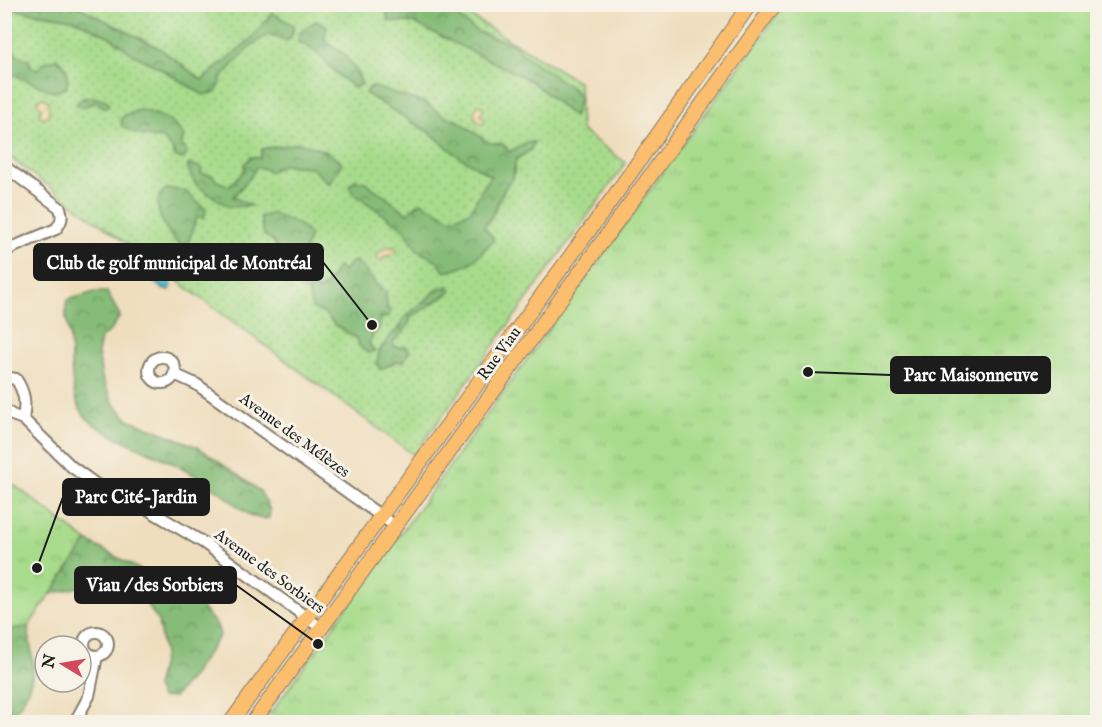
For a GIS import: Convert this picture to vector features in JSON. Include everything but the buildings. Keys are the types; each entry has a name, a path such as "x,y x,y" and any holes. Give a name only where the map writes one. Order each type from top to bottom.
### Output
{"main road":[{"name":"Rue Viau","path":"231,723 750,4"},
{"name":"Rue Viau","path":"253,723 775,4"}],"street":[{"path":"4,165 60,208 63,215 56,229 4,251"},
{"name":"Avenue des Mélèzes","path":"174,374 196,384 395,526"},
{"path":"4,377 16,379 24,391 26,405 23,419"},
{"name":"Avenue des Sorbiers","path":"4,409 23,419 72,467 112,496 149,510 204,543 321,628"},
{"path":"75,723 89,696 97,656"}],"green space":[{"path":"4,5 452,5 579,82 581,130 626,163 414,455 5,154"},
{"path":"4,5 79,7 159,48 202,80 252,38 272,13 293,25 293,31 290,39 285,41 276,36 267,35 251,46 220,79 221,83 216,92 203,95 134,55 110,37 73,19 5,8"},
{"path":"386,5 442,5 478,32 515,45 521,53 572,88 580,97 574,117 531,81 414,23 388,21"},
{"path":"784,5 1097,5 1097,722 264,722"},
{"path":"317,21 327,26 324,41 344,54 357,72 362,84 355,88 347,83 315,52 298,42 301,32"},
{"path":"5,35 15,54 29,60 32,68 39,69 45,62 56,59 60,62 67,71 67,88 54,92 10,73 5,74"},
{"path":"371,86 425,103 446,117 460,122 489,143 503,144 509,152 526,143 534,142 531,150 516,159 513,178 484,227 494,239 468,264 445,272 436,260 418,251 404,229 353,193 349,186 355,180 365,182 407,213 421,202 451,219 471,211 491,176 458,156 430,133 365,93"},
{"path":"83,98 106,100 109,104 106,108 95,102 82,108 76,104"},
{"path":"140,110 165,118 180,131 184,136 181,147 185,148 187,154 183,159 174,156 174,151 161,137 140,135 122,126 121,119 125,115"},
{"path":"300,143 325,151 342,163 329,184 311,167 282,165 270,172 256,167 233,197 251,206 229,207 196,185 187,167 190,164 202,168 201,174 212,175 217,181 229,186 245,170 244,165 251,157 260,158 262,149"},
{"path":"166,189 184,190 206,210 204,218 197,217 188,244 183,246 170,235 159,211 159,199"},
{"path":"273,213 296,223 310,235 305,250 306,258 296,270 309,276 307,280 310,287 305,291 300,289 295,282 273,241 264,235 260,217"},
{"path":"355,261 386,293 387,308 391,311 388,317 381,318 379,329 372,336 369,344 374,351 369,353 360,347 356,338 335,325 325,314 312,308 308,292 314,289 320,290 328,283 338,266 343,272 349,264"},
{"path":"448,286 452,291 411,317 406,328 393,342 394,347 407,347 409,351 404,362 397,361 380,370 377,363 379,352 390,336 400,328 403,319 437,290"},
{"path":"95,292 107,292 120,316 111,330 101,338 98,352 102,378 114,404 128,419 198,447 260,491 270,510 269,518 254,517 248,514 219,491 188,471 117,438 92,423 84,415 74,389 66,305 67,300"},
{"path":"5,478 87,541 28,627 7,629 5,626"},
{"path":"87,541 194,599 217,625 220,635 190,679 174,697 161,698 156,687 164,654 158,621 147,604 128,590 99,582 51,594"},
{"path":"28,627 33,665 28,689 16,711 5,722 5,682 10,658 7,629"}],"sand":[{"path":"41,97 48,101 49,114 44,118 39,115 42,108 37,103"},
{"path":"479,105 484,108 480,115 485,120 483,124 476,121 474,117"},
{"path":"387,247 395,247 397,252 390,253 389,257 383,256 383,260 379,261 377,255"}],"water":[{"path":"157,275 171,283 170,290 164,290 155,283"}],"place":[{"name":"Club de golf municipal de Montréal","path":"372,325"},
{"name":"Parc Maisonneuve","path":"808,372"},
{"name":"Parc Cité-Jardin","path":"37,568"},
{"name":"Viau / des Sorbiers","path":"318,644"}]}
